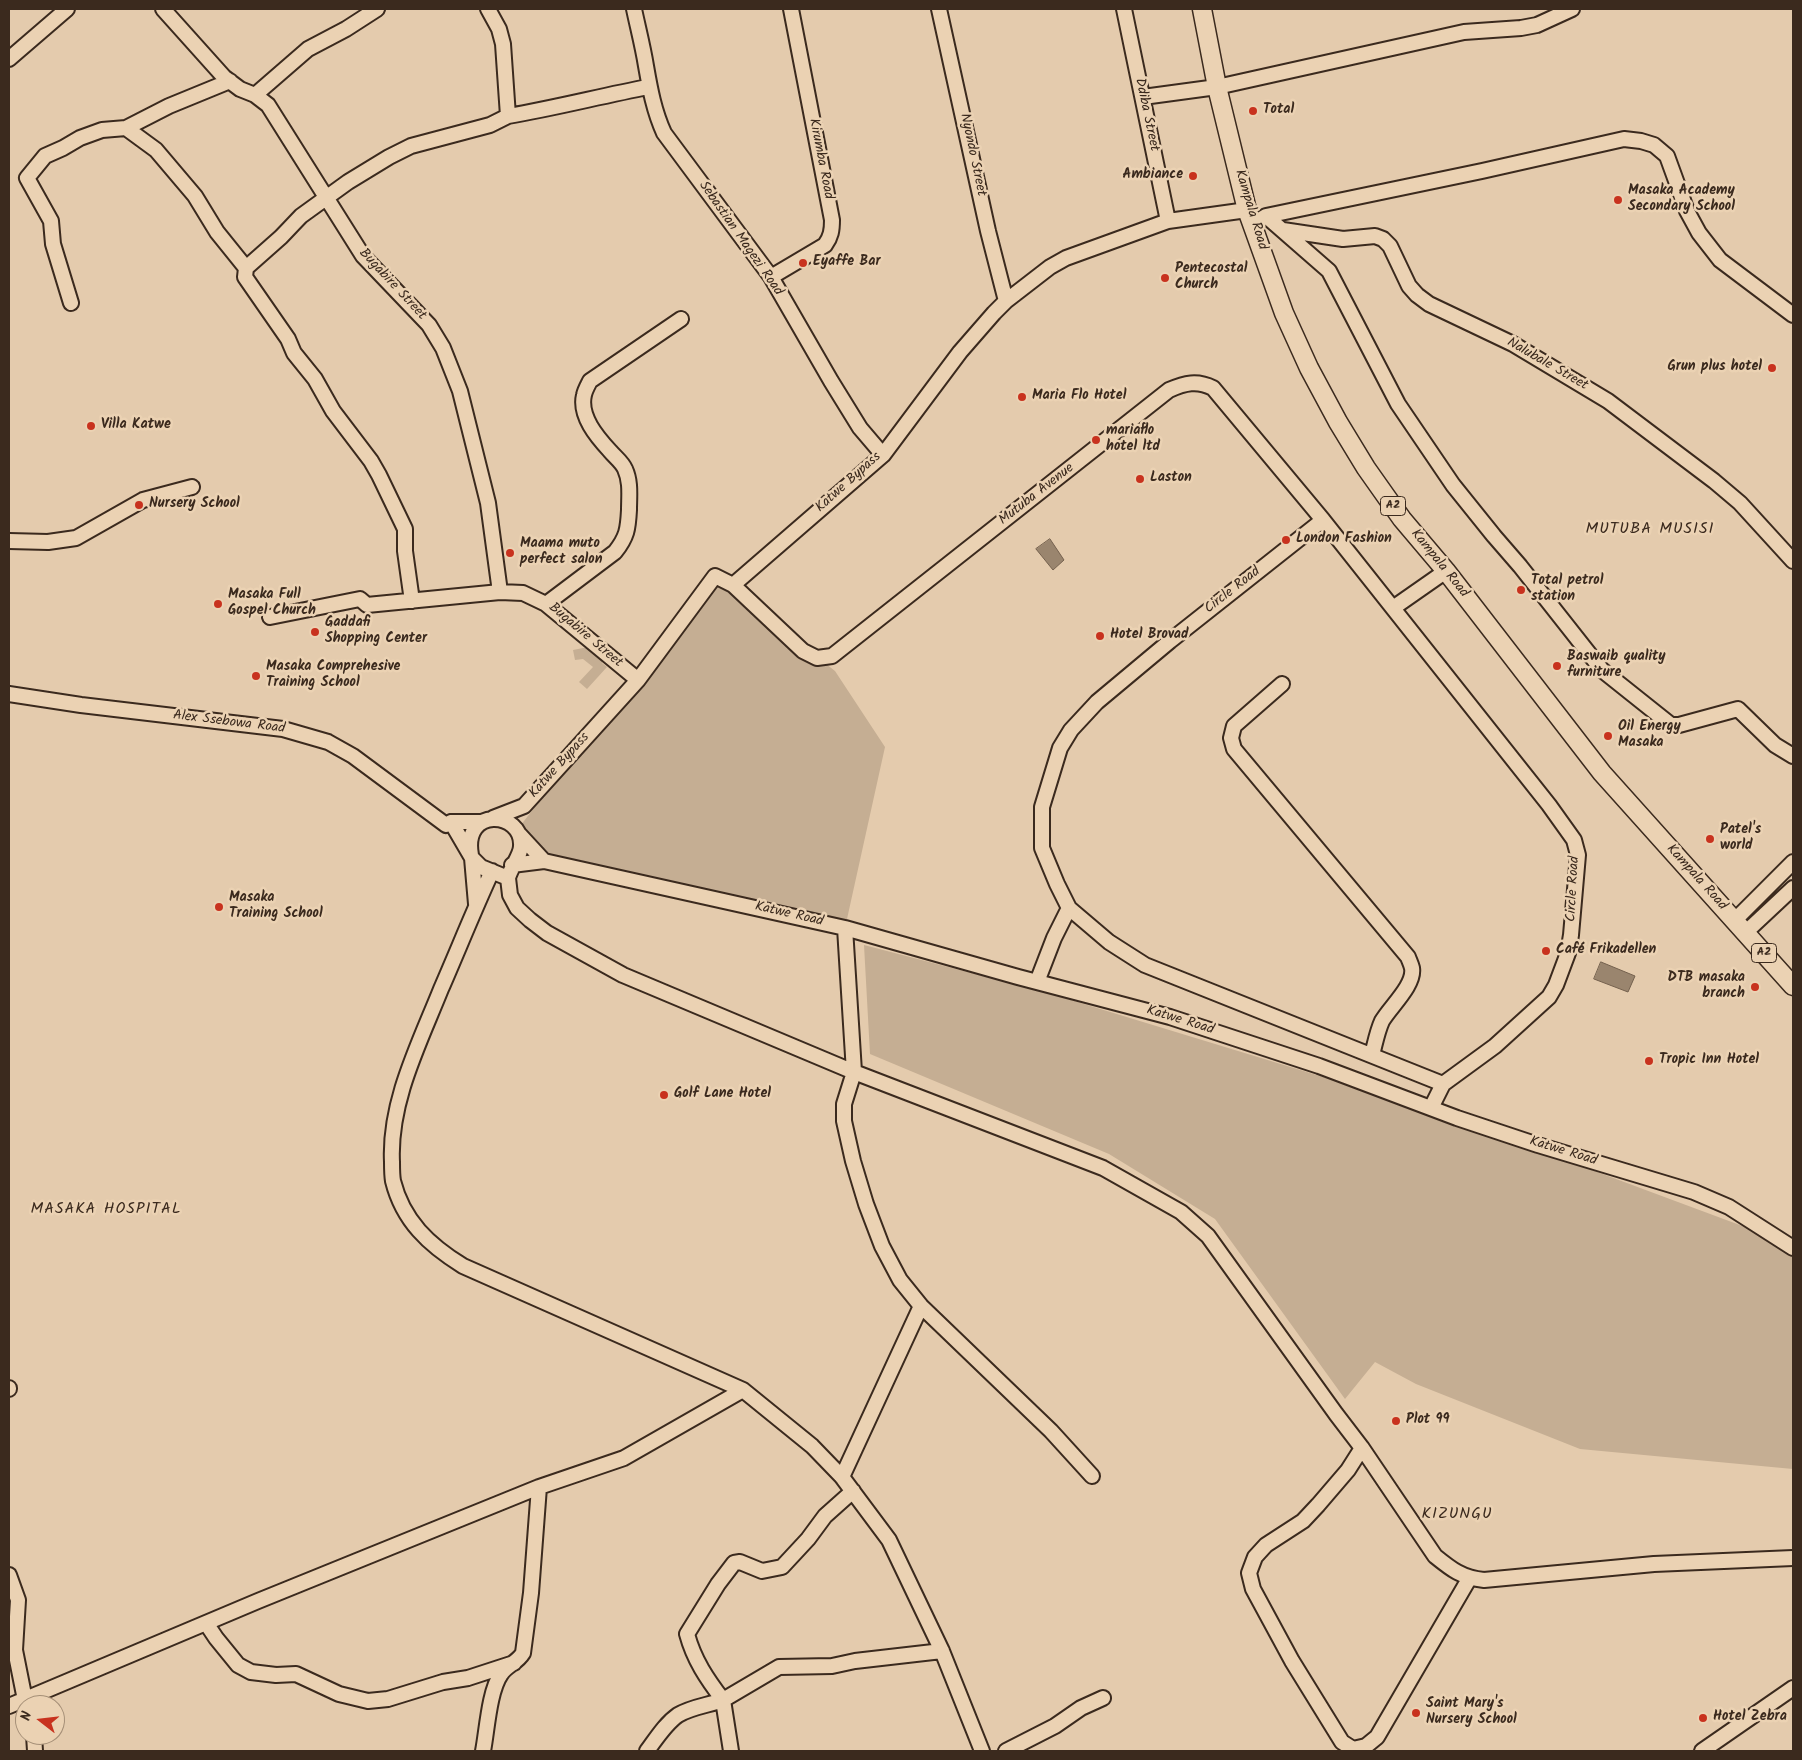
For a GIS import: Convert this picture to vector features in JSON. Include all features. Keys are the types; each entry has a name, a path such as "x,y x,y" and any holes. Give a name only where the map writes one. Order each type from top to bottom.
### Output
{"main road":[{"name":"Kampala Road","path":"1202,9 1217,87 1284,312 1309,368 1338,422 1366,468 1402,519 1446,571 1602,773 1740,927"},
{"name":"A2","path":"1740,927 1793,986"}],"street":[{"path":"9,58 67,9"},
{"name":"Bugabire Street","path":"163,9 230,82 240,89 255,95 268,105 363,256 429,325 443,348 460,390 488,503 500,592"},
{"path":"255,95 308,49 346,29 376,9"},
{"path":"488,9 499,29 502,44 508,116"},
{"name":"Sebastian Magezi Road","path":"634,9 646,67 648,87 657,119 664,133 771,277 840,397 860,428 883,455"},
{"name":"Kirumba Road","path":"771,277 825,245 830,239 832,230 832,220 791,9"},
{"name":"Nyondo Street","path":"940,9 988,231 1006,301"},
{"name":"Ddiba Street","path":"1124,9 1168,221"},
{"path":"1143,97 1217,87 1464,32 1537,25 1572,9"},
{"path":"71,304 53,244 51,221 27,178 45,156 80,138 102,130 126,128 169,106 230,82"},
{"path":"412,601 405,552 405,529 379,475 371,461 333,411 315,379 294,353 288,339 245,277 246,268 281,238 301,216 340,188 389,157 411,146 490,124 508,116 648,87"},
{"path":"126,128 156,150 195,196 217,232 246,268"},
{"name":"Katwe Bypass","path":"487,820 524,806 638,680 715,576 733,585 883,455 960,352 1006,301 1050,267 1066,258 1168,221 1255,217 1482,171 1624,139 1654,145 1667,156 1686,211 1720,260 1793,315"},
{"path":"335,212 340,188"},
{"path":"1255,217 1283,230 1329,271 1398,404 1459,492 1602,670 1671,725 1679,726 1738,708 1775,745 1793,756"},
{"name":"Nalubale Street","path":"1283,230 1343,239 1375,236 1383,239 1390,246 1409,286 1417,295 1429,304 1513,344 1608,401 1714,481 1740,503 1793,561"},
{"path":"546,604 615,552 628,531 630,487 628,476 624,466 591,428 583,405 584,394 590,381 681,319"},
{"name":"Mutuba Avenue","path":"733,585 803,651 817,658 832,656 1169,390 1182,384 1203,383 1213,388 1323,520"},
{"path":"9,542 48,542 76,538 143,500 192,486"},
{"name":"Circle Road","path":"1431,1108 1443,1084 1495,1046 1549,997 1556,985 1568,954 1572,935 1578,855 1574,840 1549,805 1323,520 1170,641 1097,702 1071,730 1060,748 1042,807 1042,848 1069,908 1109,942 1145,965 1443,1084"},
{"path":"1393,608 1446,571"},
{"name":"Bugabire Street","path":"270,617 360,598 368,605 500,592 523,593 546,604 638,680"},
{"path":"1282,684 1234,726 1231,738 1234,749 1408,957 1412,968 1412,978 1407,988 1388,1010 1380,1025 1372,1055"},
{"name":"Alex Ssebowa Road","path":"9,694 90,706 283,729 328,742 353,756 446,825 451,822"},
{"name":"Katwe Bypass","path":"518,832 524,806"},
{"path":"476,905 472,856 469,843 473,831 487,820"},
{"path":"510,871 492,871 481,867 451,822 507,821 544,861"},
{"path":"518,832 522,845 519,856 510,871 510,895 517,908 547,934 576,951 623,976 854,1072 1103,1168 1181,1212 1208,1236 1362,1448 1435,1556 1469,1579 1484,1580 1654,1564 1793,1558"},
{"name":"Katwe Road","path":"510,871 544,861 845,928 1170,1017 1319,1066 1431,1108 1538,1145 1694,1192 1729,1207 1793,1248"},
{"path":"1740,927 1793,862"},
{"path":"492,871 476,905 424,1032 400,1096 391,1142 392,1180 402,1208 427,1240 440,1252 463,1266 743,1390 812,1446 842,1477 889,1540 942,1651 982,1751"},
{"path":"1740,927 1793,888"},
{"path":"1037,982 1054,938 1069,908"},
{"path":"845,928 854,1072 844,1104 844,1121 853,1161 866,1204 882,1246 900,1280 921,1306 1050,1431 1092,1476"},
{"path":"842,1477 921,1306"},
{"path":"41,1695 206,1623 540,1486 624,1458 743,1390"},
{"path":"1362,1448 1348,1470 1303,1521 1266,1545 1254,1558 1250,1573 1253,1589 1292,1661 1342,1742 1353,1749 1365,1749 1377,1736 1469,1579"},
{"path":"483,1751 493,1691 501,1673 518,1660 523,1653 531,1593 540,1486"},
{"path":"731,1751 724,1707 692,1653 687,1634 718,1584 734,1563 740,1562 762,1571 782,1567 808,1539 825,1516 853,1491"},
{"path":"9,1575 18,1600 15,1650 24,1695"},
{"path":"206,1623 238,1665 251,1672 296,1674 339,1694 368,1701 388,1699 443,1682 468,1678 514,1663"},
{"path":"724,1707 732,1696 779,1666 832,1666 855,1661 942,1651"},
{"path":"1702,1751 1793,1688"},
{"path":"1006,1751 1055,1726 1081,1708 1103,1698"},
{"path":"647,1751 665,1727 678,1716 690,1710 706,1706 724,1707"}],"shaded area":[{"path":"1050,539 1064,560 1053,570 1036,549"},
{"path":"715,576 835,671 885,747 845,928 562,865 517,830"},
{"path":"588,647 607,667 587,689 579,682 593,667 583,659 575,660 573,650"},
{"path":"864,945 1048,993 1379,1094 1557,1157 1780,1240 1793,1249 1793,1469 1580,1449 1416,1384 1375,1362 1345,1399 1215,1219 1109,1154 870,1054"},
{"path":"1601,962 1635,976 1628,992 1594,979"}],"place":[{"name":"Total","path":"1253,111"},
{"name":"Ambiance","path":"1193,176"},
{"name":"Masaka Academy Secondary School","path":"1618,200"},
{"name":"Eyaffe Bar","path":"803,263"},
{"name":"Pentecostal Church","path":"1165,278"},
{"name":"Grun plus hotel","path":"1772,368"},
{"name":"Maria Flo Hotel","path":"1022,397"},
{"name":"Villa Katwe","path":"91,426"},
{"name":"mariaflo hotel ltd","path":"1096,440"},
{"name":"Laston","path":"1140,479"},
{"name":"Nursery School","path":"139,505"},
{"name":"London Fashion","path":"1286,540"},
{"name":"Maama muto perfect salon","path":"510,553"},
{"name":"Total petrol station","path":"1521,590"},
{"name":"Masaka Full Gospel Church","path":"218,604"},
{"name":"Gaddafi Shopping Center","path":"315,632"},
{"name":"Hotel Brovad","path":"1100,636"},
{"name":"Baswaib quality furniture","path":"1557,666"},
{"name":"Masaka Comprehesive Training School","path":"256,676"},
{"name":"Oil Energy Masaka","path":"1608,736"},
{"name":"Patel's world","path":"1710,839"},
{"name":"Masaka Training School","path":"219,907"},
{"name":"Café Frikadellen","path":"1546,951"},
{"name":"DTB masaka branch","path":"1755,987"},
{"name":"Tropic Inn Hotel","path":"1649,1061"},
{"name":"Golf Lane Hotel","path":"664,1095"},
{"name":"Plot 99","path":"1396,1421"},
{"name":"Saint Mary's Nursery School","path":"1416,1713"},
{"name":"Hotel Zebra","path":"1703,1718"}],"district":[{"name":"MUTUBA MUSISI","path":"1650,530"},
{"name":"MASAKA HOSPITAL","path":"106,1210"},
{"name":"KIZUNGU","path":"1457,1515"}]}
